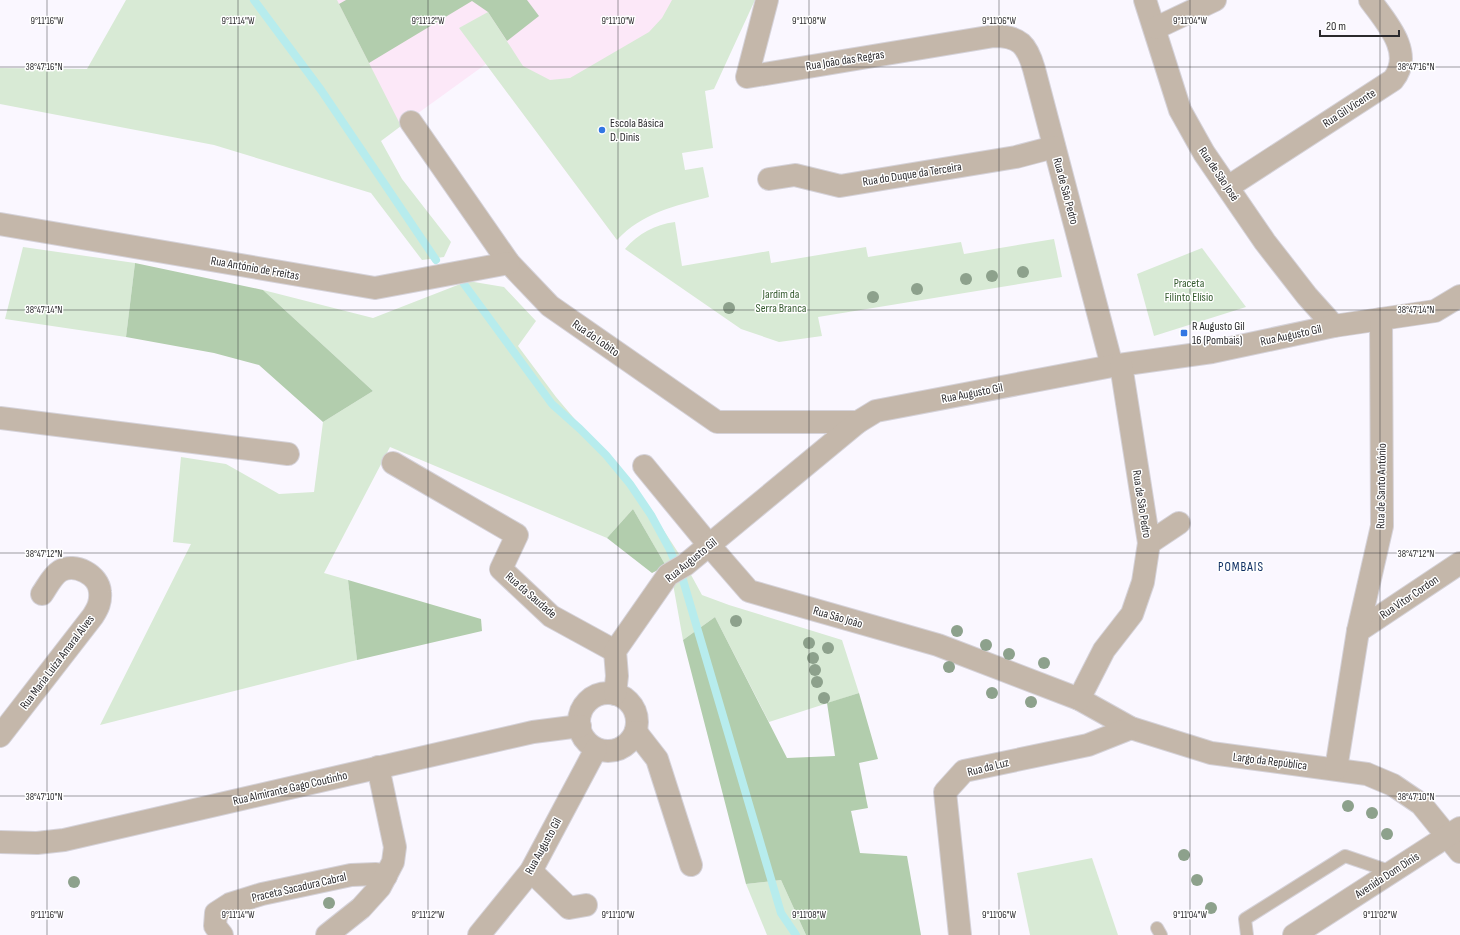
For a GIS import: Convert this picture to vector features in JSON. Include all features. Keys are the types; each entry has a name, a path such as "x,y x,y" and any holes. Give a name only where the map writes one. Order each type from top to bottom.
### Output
{"street":[{"name":"Rua João das Regras","path":"767,0 747,76 994,36 1009,36 1021,42"},
{"name":"Rua de São José","path":"1145,0 1156,28 1180,110 1204,153 1270,248 1307,296 1334,326"},
{"path":"1156,28 1215,0"},
{"name":"Rua Gil Vicente","path":"1228,187 1393,80 1399,73 1402,56 1400,49 1392,31 1370,0"},
{"name":"Rua de São Pedro","path":"1021,42 1030,54 1054,147 1117,366 1149,543 1143,582 1132,614 1104,650 1079,699"},
{"name":"Rua do Lobito","path":"411,122 509,263 550,306 717,422 858,422"},
{"name":"Rua do Duque da Terceira","path":"769,179 795,175 840,186 1016,157 1054,147"},
{"name":"Rua António de Freitas","path":"0,224 375,288 509,263"},
{"name":"Rua Augusto Gil","path":"615,651 676,570 709,546 858,422 876,411 1117,366 1212,352 1334,326 1435,311 1460,296"},
{"name":"Rua de Santo António","path":"1336,769 1358,631 1382,526 1381,319"},
{"path":"0,418 288,454"},
{"name":"Rua da Saudade","path":"393,463 517,535 501,569 551,616 615,651"},
{"name":"Rua São João","path":"644,466 709,546 749,591 938,645 1079,699"},
{"path":"1149,543 1179,523"},
{"name":"Rua Vítor Cordon","path":"1358,631 1460,563"},
{"name":"Rua Maria Luíza Amaral Alves","path":"0,736 62,657 99,605 100,591 94,577 80,569 70,568 60,571 42,594"},
{"path":"615,651 618,676 615,694"},
{"path":"615,694 624,698 636,713 636,732 624,747 606,751 596,749 585,739 580,726 580,717 583,708 589,701 597,696 615,694"},
{"name":"Largo da República","path":"1079,699 1131,728 1211,753 1367,774 1393,784 1421,804 1456,839"},
{"name":"Rua Almirante Gago Coutinho","path":"0,842 37,843 64,840 533,732 580,726"},
{"name":"Rua da Luz","path":"960,935 945,792 964,770 1088,745 1131,728"},
{"path":"636,732 656,759 691,865"},
{"name":"Rua Augusto Gil","path":"479,935 531,871 596,749"},
{"path":"327,935 361,908 380,887 393,862 395,847 378,768"},
{"name":"Avenida Dom Dinis","path":"1294,935 1392,872 1456,839"},
{"path":"531,871 569,908 586,905"},
{"name":"Praceta Sacadura Cabral","path":"222,935 215,926 216,913 230,904 262,894 350,875 376,874 386,876"}],"lane":[{"path":"1247,935 1245,919 1345,856 1392,872"}],"shaded area":[{"name":"Escola Básica D. Dinis","path":"302,0 729,0 617,240 486,64 381,140"}],"green space":[{"path":"126,0 337,0 401,126 381,141 402,179 451,242 444,257 422,260 371,193 214,145 0,104 0,68 87,69"},
{"path":"346,0 527,0 539,16 507,41 488,12 472,1 369,63 339,4"},
{"path":"672,0 755,0 714,89 705,91 713,148 682,153 685,170 703,167 709,197 671,207 648,217 637,223 617,240 459,28 488,12 523,66 550,80 570,78 649,32 662,18"},
{"name":"Jardim da Serra Branca","path":"675,222 682,266 769,251 771,263 866,247 868,257 961,242 964,254 1054,239 1062,277 818,317 822,336 779,342 741,329 625,249 641,234 660,225"},
{"path":"23,247 135,263 126,337 5,319"},
{"name":"Praceta Filinto Elísio","path":"1202,248 1246,307 1154,336 1137,274"},
{"path":"135,263 263,290 373,391 323,422 259,365 214,353 126,337"},
{"path":"468,281 504,287 536,321 518,346 556,397 646,503 681,557 666,566 633,509 607,538 390,447 324,573 348,580 357,660 100,725 191,544 173,542 181,457 226,464 279,494 314,492 323,422 373,391 263,290 373,318"},
{"path":"633,509 666,566 652,573 607,538"},
{"path":"690,573 702,595 729,605 842,640 859,693 769,722 715,617 683,640 673,584"},
{"path":"348,580 481,619 482,631 357,660"},
{"path":"715,617 787,758 835,756 827,703 859,693 878,759 859,763 868,808 851,811 860,853 907,856 921,935 806,935 781,880 746,884 683,640"},
{"path":"1092,858 1118,935 1030,935 1017,873"},
{"path":"781,880 806,935 767,935 746,884"}],"waterway":[{"path":"254,0 321,90 436,260"},
{"path":"464,284 552,404 606,455 630,484 651,515 669,548 683,580 781,913 796,935"}],"place":[{"name":"Escola Básica D. Dinis","path":"602,130"},
{"name":"R Augusto Gil 16 (Pombais)","path":"1184,333"}],"district":[{"name":"POMBAIS","path":"1241,566"}]}
